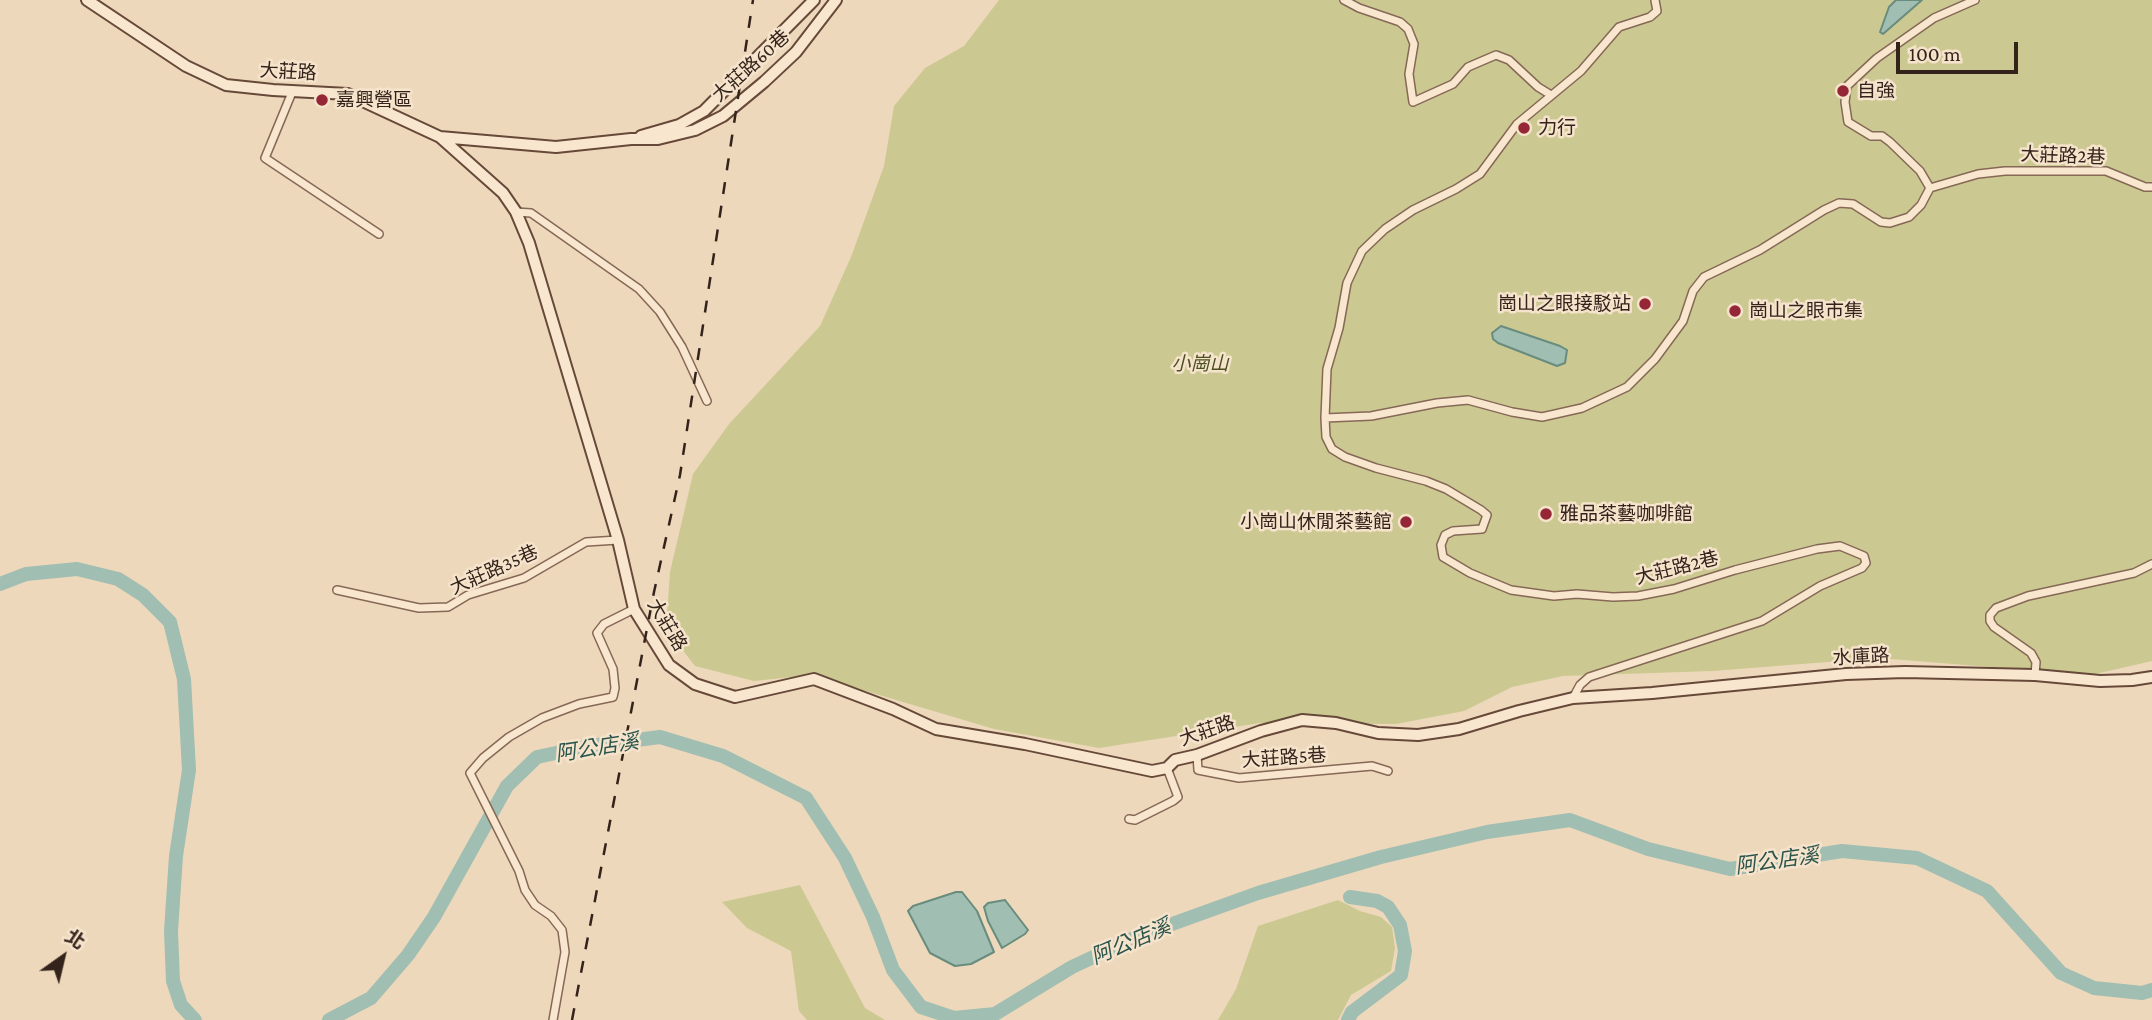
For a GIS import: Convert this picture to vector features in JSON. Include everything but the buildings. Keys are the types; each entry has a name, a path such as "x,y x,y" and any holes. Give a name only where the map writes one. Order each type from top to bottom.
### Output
{"street":[{"name":"大莊路","path":"88,0 206,77 226,85 348,94 440,137 503,193 516,212 528,243 618,540 634,609 669,665 695,684 736,697 814,679 936,729 1026,744 1152,771 1167,768 1175,760 1303,720 1336,723 1378,733 1418,735 1459,729 1573,698"},
{"name":"大莊路60巷","path":"631,139 679,125 704,111 814,0"},
{"name":"大莊路60巷","path":"440,137 556,147 631,139 658,139 695,130 723,116 796,52 836,0"},
{"path":"1344,0 1399,22 1408,30 1414,44 1409,75 1413,102 1453,84 1468,67 1496,55 1509,60 1538,87 1551,95"},
{"name":"大莊路2巷","path":"1573,698 1580,685 1589,677 1762,621 1820,586 1862,568 1866,563 1864,556 1840,546 1817,549 1674,589 1637,596 1554,596 1511,590 1470,573 1443,557 1441,545 1445,536 1453,531 1482,530 1487,515 1481,510 1446,489 1376,468 1345,457 1332,449 1326,437 1327,369 1339,328 1347,283 1362,251 1385,229 1413,210 1456,189 1479,174 1517,124 1581,71 1619,27 1650,17 1657,11 1655,0"},
{"path":"1325,418 1371,416 1468,400 1542,417 1582,408 1627,387 1655,359 1683,321 1693,292 1704,277 1771,244 1839,203 1853,204 1881,222 1890,223 1909,217 1921,205 1930,188 1920,171 1891,142 1882,136 1871,136 1849,122 1844,102 1847,86 1877,58 1934,18 1975,0"},
{"path":"293,90 265,158 379,234"},
{"name":"大莊路2巷","path":"1930,188 1978,174 2034,170 2106,170 2145,187 2152,187"},
{"path":"516,212 531,213 639,289 660,312 682,347 707,401"},
{"name":"大莊路35巷","path":"337,590 419,608 449,607 468,595 524,578 586,542 618,540"},
{"path":"2035,675 2036,662 2031,653 1994,627 1990,621 1990,615 1996,608 2028,596 2134,573 2152,564"},
{"path":"553,1020 565,952 562,930 551,916 535,905 525,890 519,871 470,773 483,758 509,737 542,718 579,704 613,697 613,668 597,633 604,624 634,609"},
{"name":"水庫路","path":"1573,698 1905,672 2035,675 2100,681 2152,677"},
{"name":"大莊路5巷","path":"1197,755 1198,771 1239,778 1372,766 1388,771"},
{"path":"1129,819 1135,820 1178,797 1167,768"}],"green space":[{"name":"小崗山","path":"999,0 2152,0 2152,661 2091,675 1878,658 1713,671 1563,676 1512,687 1464,711 1396,724 1260,723 1099,748 994,729 812,675 754,681 695,666 666,629 670,572 693,474 729,424 820,326 851,257 884,166 894,106 925,68 964,46"},
{"path":"800,885 865,1008 885,1020 807,1020 799,1011 791,951 747,928 722,902"},
{"path":"1338,900 1360,911 1381,917 1392,927 1395,948 1391,971 1351,995 1338,1020 1218,1020 1236,989 1258,926"}],"shaded area":[{"path":"1896,0 1922,0 1883,34 1880,32 1889,7"},
{"path":"1501,326 1567,350 1565,363 1557,366 1498,343 1493,339 1492,333"},
{"path":"962,892 977,911 994,952 971,964 955,966 930,953 908,911 913,906"},
{"path":"1005,900 1028,930 1002,948 984,907 988,903"}],"waterway":[{"name":"阿公店溪","path":"0,584 26,574 77,569 118,579 143,595 170,622 184,679 189,770 176,856 171,931 173,981 181,1005 195,1020"},
{"name":"阿公店溪","path":"329,1020 371,998 408,955 434,917 507,786 537,757 589,746 660,737 723,756 806,798 845,858 873,917 893,970 921,1007 954,1018 995,1014 1072,967 1136,937 1258,893 1381,857 1487,832 1570,820 1648,849 1730,869 1842,851 1917,858 1987,891 2061,973 2094,988 2142,993 2152,990"},
{"path":"1348,1020 1352,1012 1401,975 1405,951 1400,925 1388,907 1377,901 1350,897"}],"railway":[{"path":"572,1020 654,592 680,475 753,0"}],"place":[{"name":"自強","path":"1843,91"},
{"name":"嘉興營區","path":"322,100"},
{"name":"力行","path":"1524,128"},
{"name":"崗山之眼接駁站","path":"1645,304"},
{"name":"崗山之眼市集","path":"1735,311"},
{"name":"雅品茶藝咖啡館","path":"1546,514"},
{"name":"小崗山休閒茶藝館","path":"1406,522"}]}
